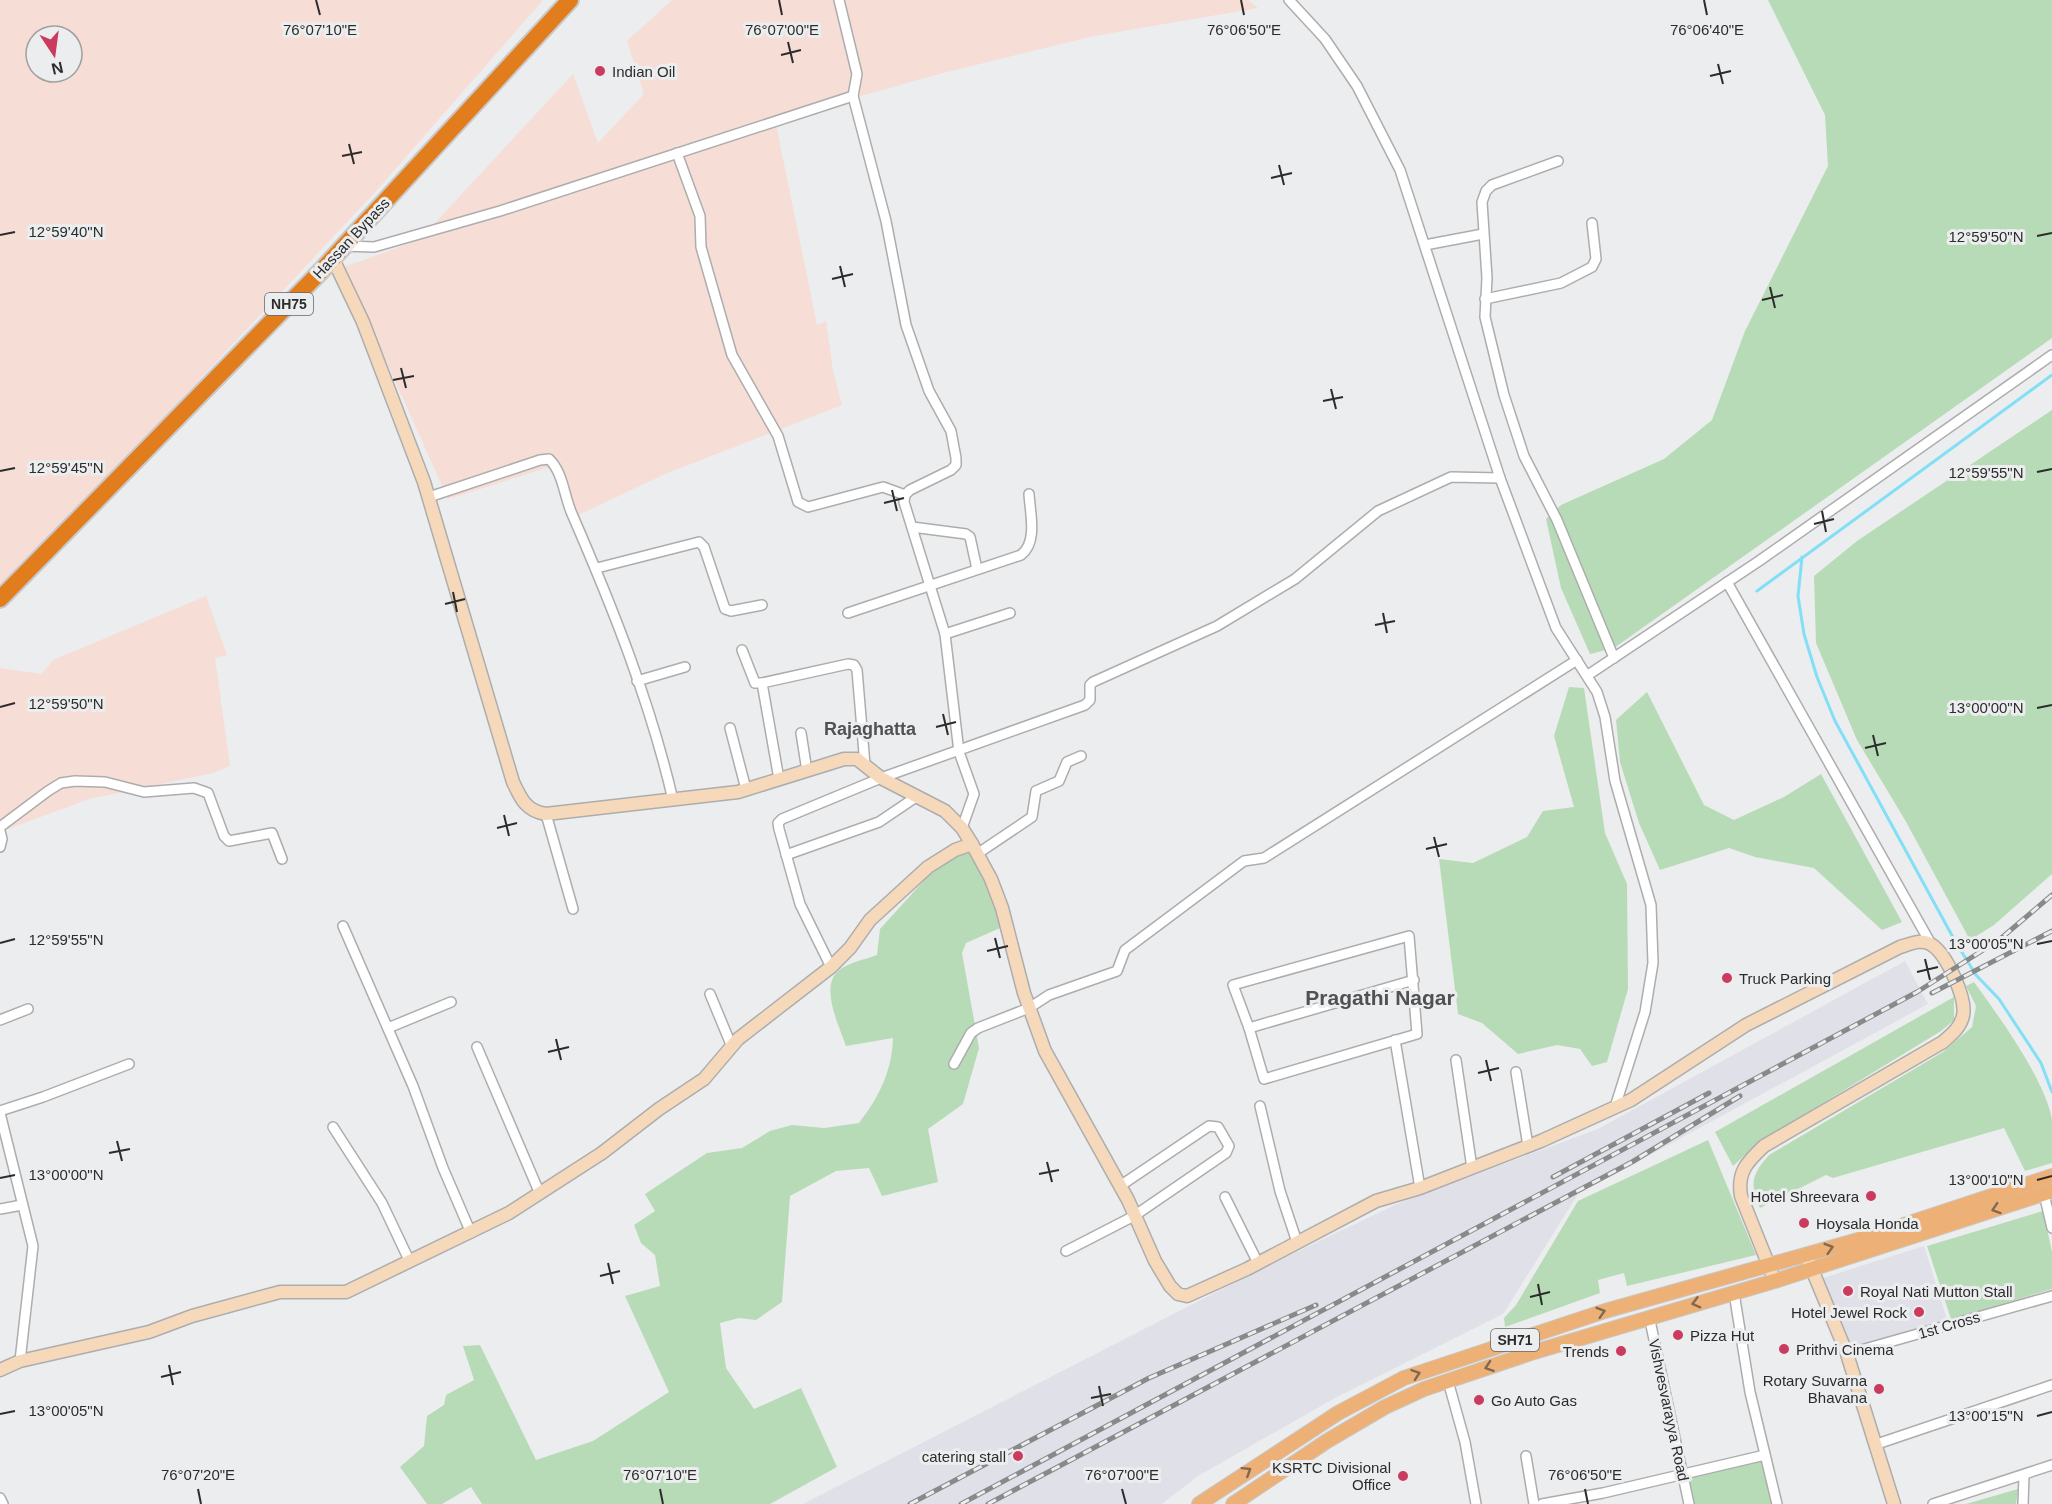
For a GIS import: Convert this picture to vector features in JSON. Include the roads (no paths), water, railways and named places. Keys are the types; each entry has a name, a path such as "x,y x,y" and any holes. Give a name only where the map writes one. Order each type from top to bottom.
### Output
{"highway":[{"name":"Hassan Bypass","path":"0,599 339,253 570,0"}],"main road":[{"name":"SH71","path":"1199,1504 1319,1425 1404,1378 1645,1300 1858,1240 2052,1176"},
{"name":"SH71","path":"1233,1504 1327,1441 1385,1407 1448,1381 1649,1316 1775,1281 2048,1192"},
{"path":"1645,1300 1649,1316"},
{"path":"1319,1425 1327,1441"}],"street":[{"path":"839,0 857,74 854,96 886,222 906,325 929,391 951,431 956,458 956,465 951,470 904,495"},
{"path":"1288,0 1324,39 1358,86 1400,170 1500,478 1556,628 1588,675 1597,692 1605,717 1615,781 1651,905 1653,963 1647,1001 1615,1107"},
{"path":"854,96 501,211 374,247 339,253 429,497 513,782 524,804 534,812 546,814 673,800 746,789 844,759 857,759 881,778 945,811 962,828 975,849 1002,908 1029,1008 1045,1052 1120,1186 1155,1261 1178,1294 1194,1294 1376,1201 1420,1188 1528,1146 1631,1100 1746,1025 1900,947 1922,941 1931,944"},
{"path":"677,153 700,216 701,247 732,355 778,436 798,502 808,507 883,487 904,495"},
{"path":"1558,161 1492,185 1486,191 1482,202 1487,278 1485,299 1487,328 1524,456 1557,520 1614,657"},
{"path":"1485,299 1561,283 1592,267 1596,260 1592,223"},
{"path":"1425,245 1484,234"},
{"path":"1588,675 2052,355"},
{"path":"429,497 549,459 556,465 571,512 597,568 660,744 673,800"},
{"path":"831,967 806,917 779,829 778,823 782,819 881,778 1085,705 1090,700 1090,685 1093,682 1217,627 1295,579 1378,511 1451,477 1500,478"},
{"path":"848,613 1021,555 1029,549 1032,541 1029,494"},
{"path":"904,495 945,634 959,752 974,798 962,828"},
{"path":"912,526 966,534 970,537 977,569"},
{"path":"597,568 699,542 704,547 725,609 731,611 762,605"},
{"path":"1726,582 1931,944 1941,954 1964,1000 1963,1015 1958,1028 1943,1042 1764,1146 1746,1163 1739,1183 1741,1196 1775,1281"},
{"path":"945,634 1010,613"},
{"path":"742,650 752,678 755,682 762,683 854,665 866,765"},
{"path":"954,1064 971,1033 1029,1008 1049,995 1117,971 1125,950 1244,861 1264,858 1577,660"},
{"path":"636,681 685,668"},
{"path":"762,683 780,779"},
{"path":"730,728 746,789"},
{"path":"801,733 807,771"},
{"path":"0,1370 20,1361 149,1332 192,1316 280,1292 346,1292 409,1260 471,1233 540,1194 602,1153 659,1109 704,1079 732,1047 831,967 850,948 870,920 928,867 955,850 975,849 1032,817 1036,791 1059,781 1067,762 1081,756"},
{"path":"0,847 2,839 0,829 61,783 105,782 144,792 194,788 208,794 224,836 229,841 272,833 282,859"},
{"path":"786,855 879,822 916,797"},
{"path":"546,814 573,909"},
{"path":"343,926 388,1028 471,1233"},
{"path":"1409,936 1414,980 1417,1034 1264,1079 1233,985 1409,936"},
{"path":"1249,1028 1414,980"},
{"path":"710,994 732,1047"},
{"path":"388,1028 451,1002"},
{"path":"0,1020 28,1009"},
{"path":"1395,1040 1420,1188"},
{"path":"477,1047 540,1194"},
{"path":"1456,1060 1472,1168"},
{"path":"20,1361 34,1255 4,1145 0,1112 129,1064"},
{"path":"1516,1072 1528,1146"},
{"path":"1260,1106 1280,1191 1297,1242"},
{"path":"1066,1251 1134,1216 1226,1153 1229,1146 1218,1126 1209,1126 1120,1186"},
{"path":"333,1127 382,1203 409,1260"},
{"path":"2048,1192 2052,1228"},
{"path":"1225,1197 1258,1263"},
{"path":"0,1209 22,1205"},
{"path":"1807,1255 1847,1354 1894,1504"},
{"path":"1734,1293 1749,1392 1777,1504"},
{"name":"1st Cross","path":"1847,1354 2052,1296"},
{"name":"Vishvesvarayya Road","path":"1649,1316 1689,1504"},
{"path":"1448,1381 1465,1442 1476,1504"},
{"path":"1877,1444 2052,1385"},
{"path":"1542,1504 1603,1493 1765,1455"},
{"path":"1526,1456 1534,1504"},
{"path":"1933,1504 2052,1465"},
{"path":"2023,1504 2024,1475"},
{"path":"1603,1493 1605,1504"},
{"path":"0,1498 3,1504"}],"waterway":[{"path":"1757,591 2052,375"},
{"path":"1802,557 1798,596 1804,634 1817,677 1835,721 1955,941 1976,975 1999,999 2041,1063 2052,1092"}],"railway":[{"path":"961,1504 1917,992 1999,940 2052,895"},
{"path":"1932,993 2052,931"},
{"path":"1553,1177 1709,1093"},
{"path":"988,1504 1632,1162 1740,1096"},
{"path":"910,1504 1149,1378 1316,1305"}],"place":[{"name":"Indian Oil","path":"600,71"},
{"name":"Truck Parking","path":"1727,978"},
{"name":"Hotel Shreevara","path":"1871,1196"},
{"name":"Hoysala Honda","path":"1804,1223"},
{"name":"Royal Nati Mutton Stall","path":"1848,1291"},
{"name":"Hotel Jewel Rock","path":"1919,1312"},
{"name":"Pizza Hut","path":"1678,1335"},
{"name":"Prithvi Cinema","path":"1784,1349"},
{"name":"Trends","path":"1621,1351"},
{"name":"Rotary Suvarna Bhavana","path":"1879,1389"},
{"name":"Go Auto Gas","path":"1479,1400"},
{"name":"catering stall","path":"1018,1456"},
{"name":"KSRTC Divisional Office","path":"1403,1476"}],"district":[{"name":"Rajaghatta","path":"870,729"},
{"name":"Pragathi Nagar","path":"1380,997"}]}
